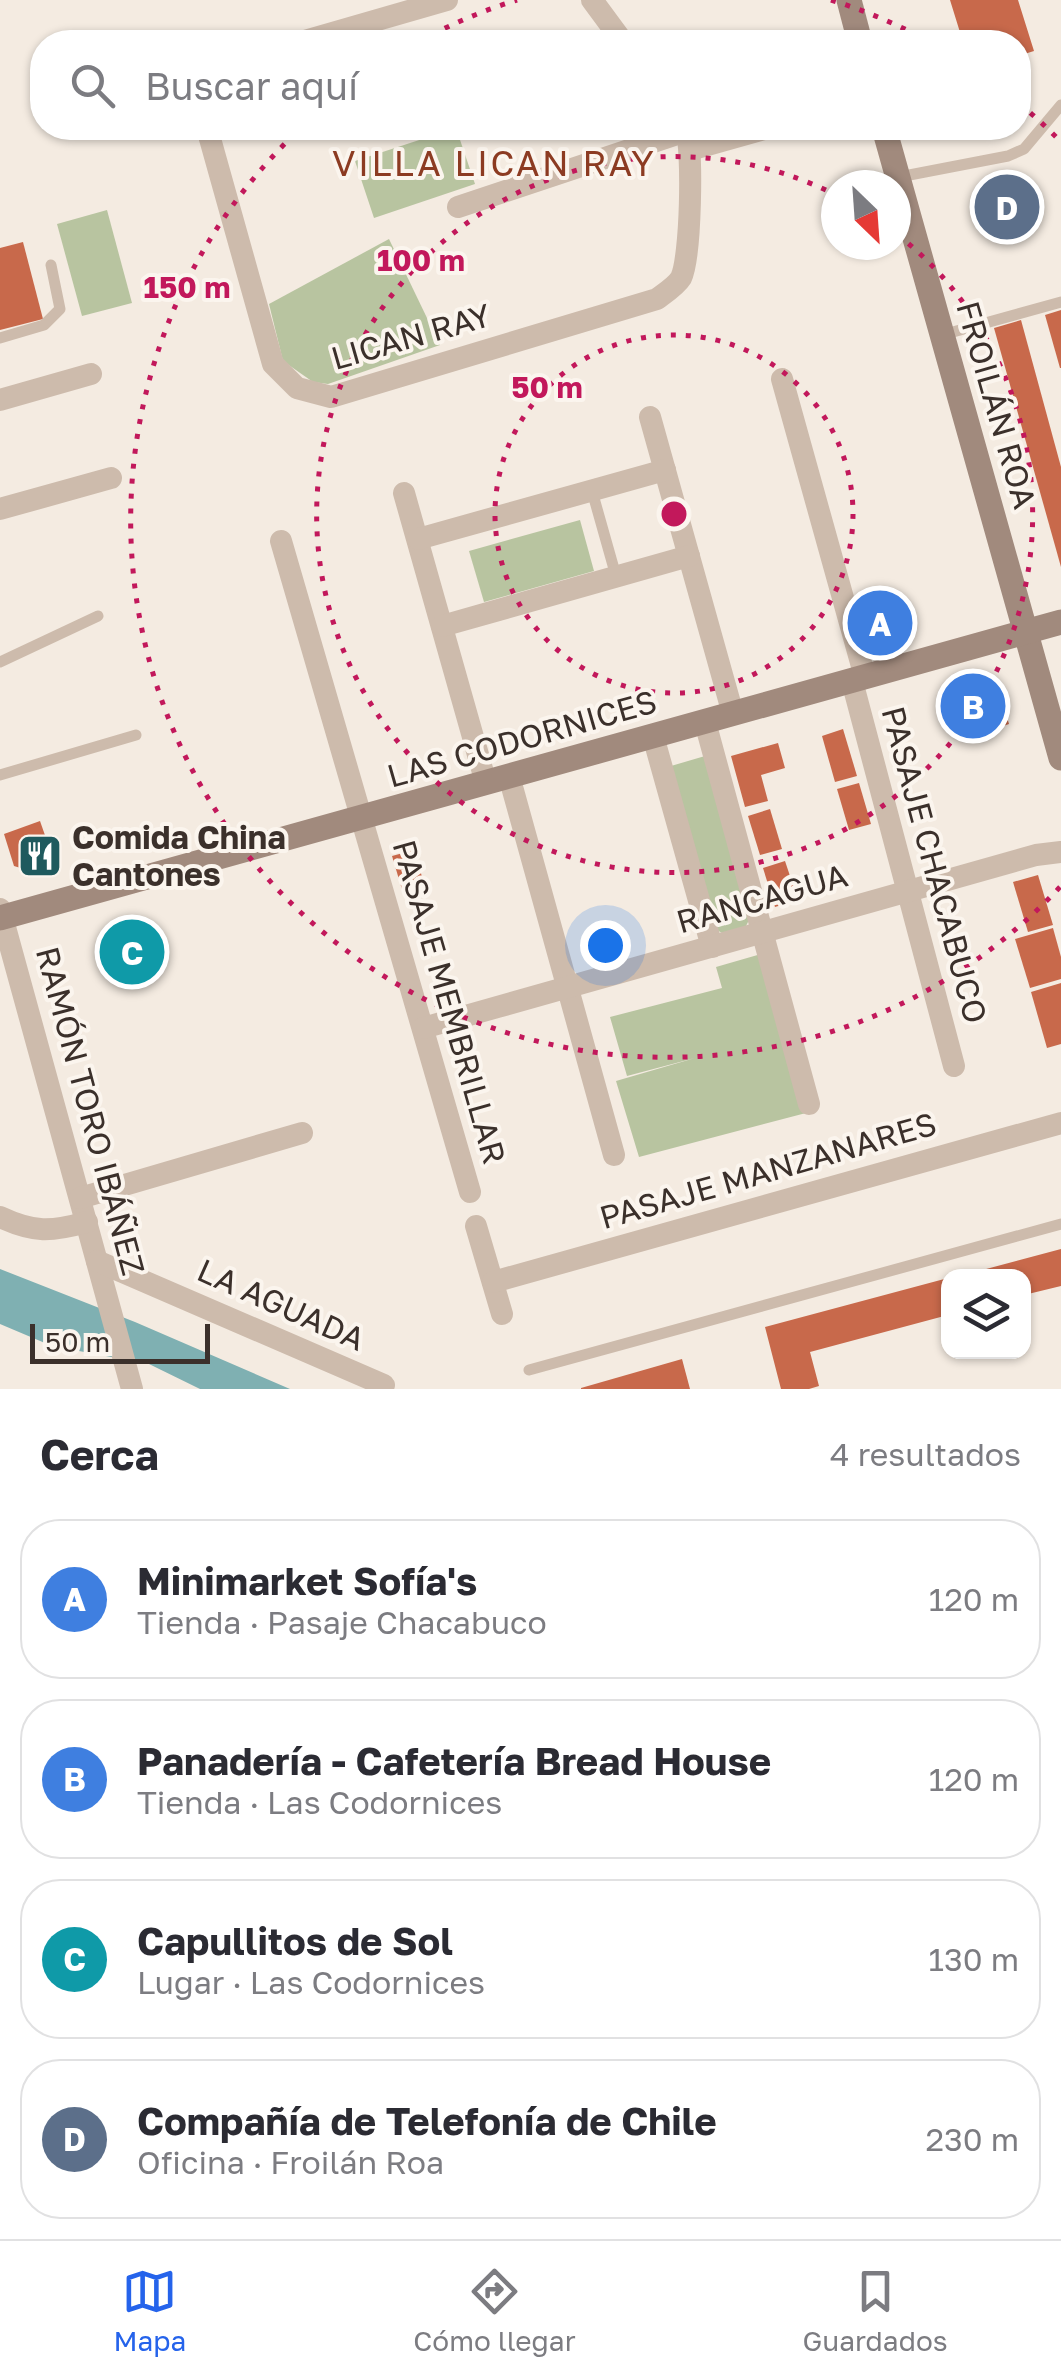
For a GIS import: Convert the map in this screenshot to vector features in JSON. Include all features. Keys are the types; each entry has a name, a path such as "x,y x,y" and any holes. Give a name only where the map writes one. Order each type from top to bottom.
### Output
{"street":[{"path":"342,30 446,0"},
{"path":"592,0 614,30"},
{"path":"848,0 857,30"},
{"name":"LICAN RAY","path":"210,140 273,364 297,388 331,397 657,299 680,281 687,255 690,140"},
{"path":"458,207 671,140"},
{"name":"FROILÁN ROA","path":"887,140 896,170"},
{"name":"FROILÁN ROA","path":"911,224 1061,758"},
{"path":"0,400 91,374"},
{"name":"PASAJE CHACABUCO","path":"782,380 954,1066"},
{"path":"650,417 733,714"},
{"path":"418,540 665,470"},
{"path":"0,509 110,478"},
{"path":"404,493 442,626 568,988 614,1155"},
{"name":"PASAJE MEMBRILLAR","path":"281,541 470,1192"},
{"path":"442,626 689,556"},
{"name":"LAS CODORNICES","path":"1,915 1061,622"},
{"path":"705,722 809,1104"},
{"path":"654,736 712,947"},
{"name":"RANCAGUA","path":"422,1028 1036,855 1061,852"},
{"name":"RAMÓN TORO IBÁÑEZ","path":"1,915 132,1387"},
{"name":"PASAJE MANZANARES","path":"493,1282 1061,1122"},
{"path":"80,1198 302,1133"},
{"path":"0,1217 39,1230 87,1222"},
{"path":"476,1226 502,1314"},
{"name":"LA AGUADA","path":"98,1260 384,1385"}],"lane":[{"path":"911,175 991,160 1024,149 1061,105"},
{"path":"0,338 44,325 60,309 51,265"},
{"path":"942,335 1061,302"},
{"path":"592,490 616,576"},
{"path":"0,662 98,616"},
{"path":"0,776 136,735"},
{"path":"530,1370 1061,1224"}],"green space":[{"path":"419,140 460,140 475,184 374,218 355,161"},
{"path":"107,210 132,303 82,316 57,224"},
{"path":"389,239 440,345 328,384 313,382 283,361 269,304"},
{"path":"580,520 594,571 484,602 469,551"},
{"path":"705,756 749,920 745,928 722,933 717,930 671,766"},
{"path":"761,954 806,1113 639,1157 616,1081 695,1058 627,1076 610,1017 722,988 716,967"}],"water":[{"path":"0,1269 290,1389 200,1389 149,1364 52,1346 0,1324"}],"building":[{"path":"950,0 1018,0 1027,30 959,30"},
{"path":"23,242 43,319 0,330 0,248"},
{"path":"1061,310 1061,368 1060,368 1045,315"},
{"path":"1021,320 1061,467 1061,567 994,328"},
{"path":"874,598 880,616 892,612 897,629 869,637 859,602"},
{"path":"997,685 1009,724 979,734 971,710 946,717 941,702"},
{"path":"843,729 857,776 835,782 822,736"},
{"path":"778,743 785,768 761,775 768,801 745,807 731,756"},
{"path":"859,783 871,824 849,830 837,789"},
{"path":"770,809 782,849 760,855 748,816"},
{"path":"40,821 54,861 27,870 14,866 4,834"},
{"path":"414,850 426,890 404,896 392,856"},
{"path":"785,861 798,900 775,907 763,868"},
{"path":"1038,875 1053,925 1028,932 1013,882"},
{"path":"142,921 156,975 122,983 109,930"},
{"path":"1053,928 1061,957 1061,979 1030,988 1015,939"},
{"path":"1061,983 1061,1044 1047,1048 1031,992"},
{"path":"1061,1249 1061,1286 1031,1293 1031,1269 986,1269"},
{"path":"941,1280 941,1317 810,1352 819,1386 809,1389 781,1389 765,1327"},
{"path":"682,1359 690,1389 581,1389 581,1388"}],"place":[{"name":"Compañía de Telefonía de Chile","path":"1007,207"},
{"name":"Minimarket Sofía's","path":"880,623"},
{"name":"Panadería - Cafetería Bread House","path":"973,706"},
{"name":"Comida China Cantones","path":"40,856"},
{"name":"Capullitos de Sol","path":"132,952"}],"district":[{"name":"VILLA LICAN RAY","path":"494,164"}]}
